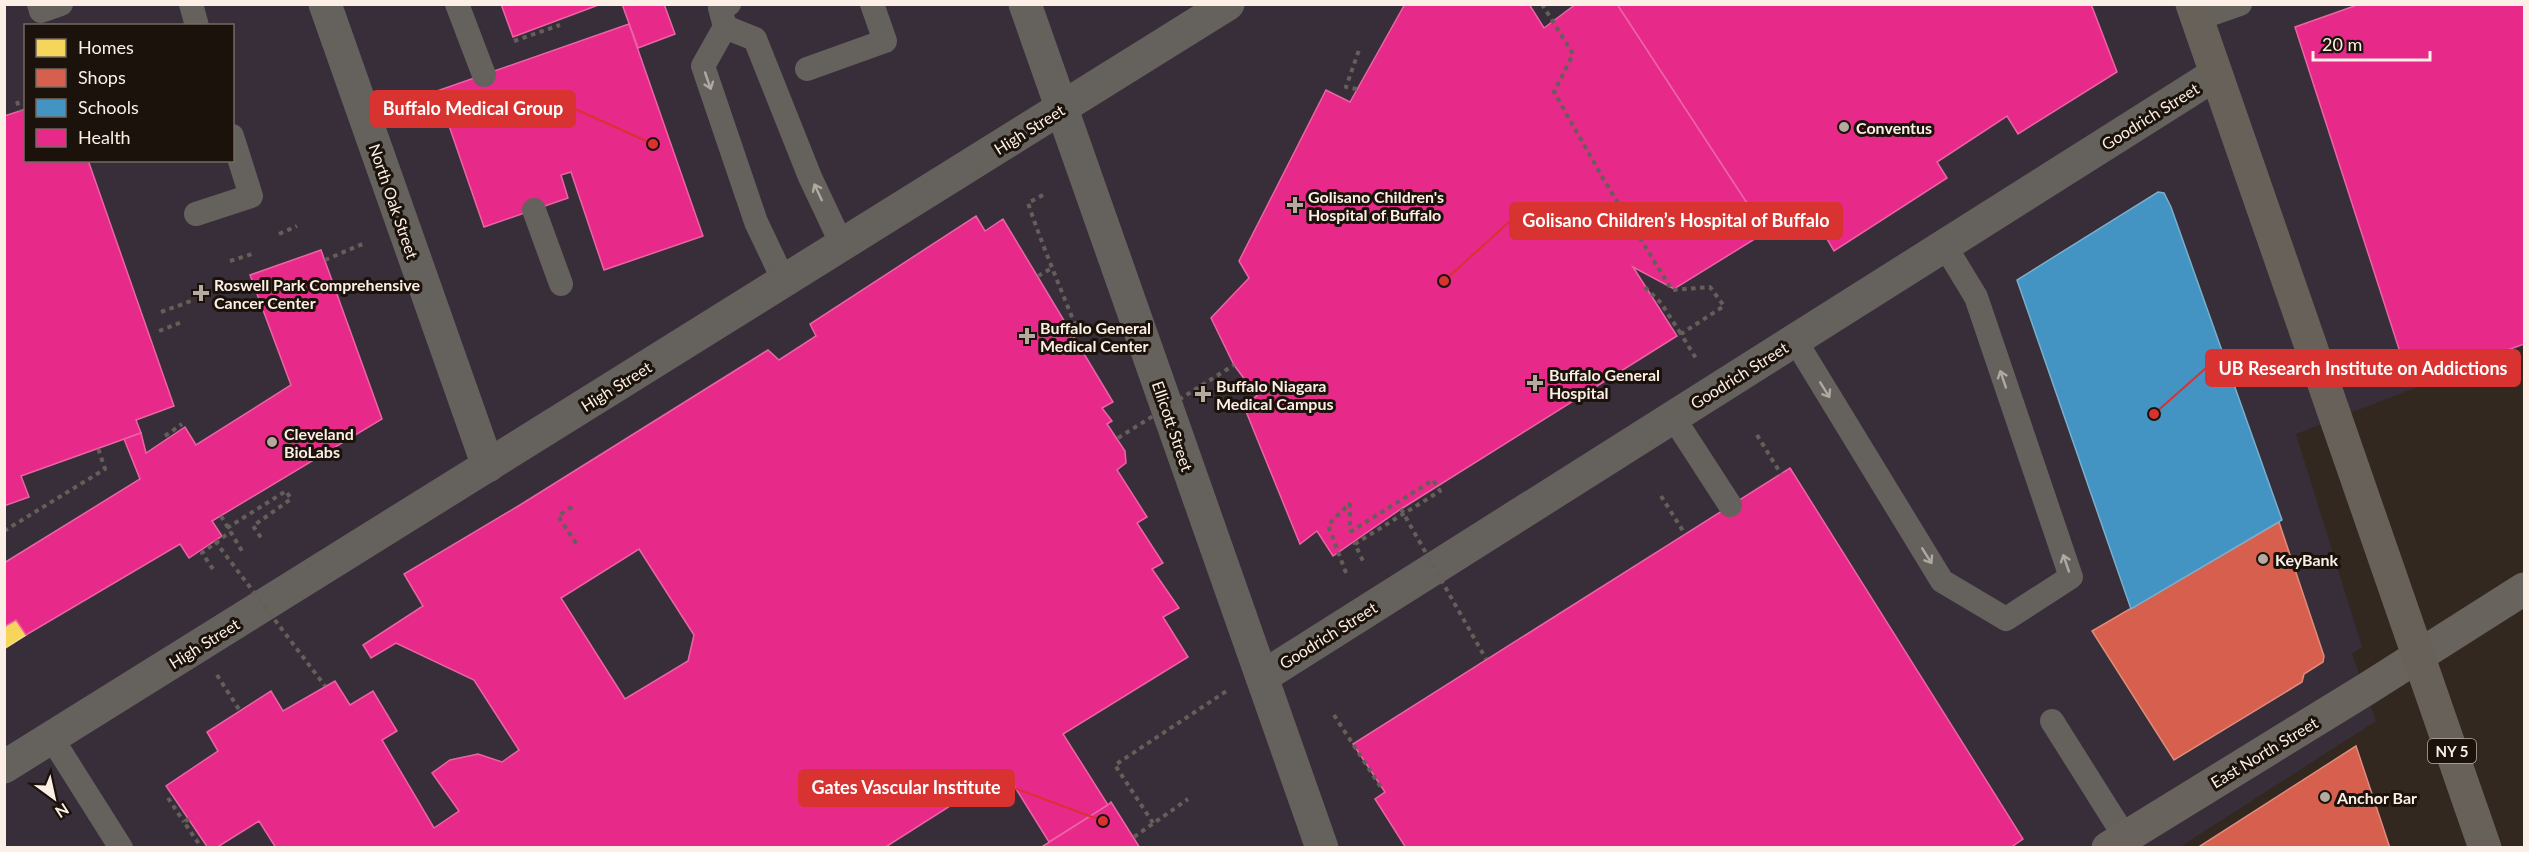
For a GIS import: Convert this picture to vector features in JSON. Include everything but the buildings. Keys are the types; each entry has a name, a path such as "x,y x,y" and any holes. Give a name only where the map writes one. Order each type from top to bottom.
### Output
{"main road":[{"name":"NY 5","path":"2194,12 2485,848"}],"street":[{"name":"North Oak Street","path":"325,4 488,466"},
{"name":"Ellicott Street","path":"1025,4 1061,108 1247,682 1322,848"},
{"name":"High Street","path":"4,767 1228,4"},
{"name":"Goodrich Street","path":"1247,682 1673,417 2216,74"},
{"name":"East North Street","path":"2116,842 2420,656 2524,589"}],"lane":[{"path":"39,4 41,11 61,4"},
{"path":"191,4 196,24"},
{"path":"457,4 484,75"},
{"path":"807,69 885,41 872,4"},
{"path":"2194,12 2240,4"},
{"path":"784,281 756,222 703,66 727,16 755,39 810,177 843,245"},
{"path":"196,214 251,195 234,142"},
{"path":"534,210 561,284"},
{"path":"1795,340 1942,580 2006,619 2071,577 1976,297 1945,246"},
{"path":"1673,417 1730,505"},
{"path":"2052,721 2116,842"},
{"path":"51,737 121,848"}],"path":[{"path":"1542,4 1573,54 1554,92 1604,180 1672,290 1710,287 1724,306 1681,334"},
{"path":"514,41 560,25"},
{"path":"1357,89 1346,87 1360,47"},
{"path":"17,101 20,111"},
{"path":"1043,195 1028,203 1045,254 1079,335 1092,331"},
{"path":"279,234 297,226"},
{"path":"325,260 365,243"},
{"path":"230,261 252,254"},
{"path":"1038,276 1052,268"},
{"path":"1645,288 1661,303 1693,353"},
{"path":"160,312 191,301"},
{"path":"159,331 182,322"},
{"path":"1118,438 1234,365"},
{"path":"165,436 182,424"},
{"path":"1757,435 1781,474"},
{"path":"4,531 105,469 98,448"},
{"path":"1346,573 1328,525 1350,503 1350,532 1433,480 1440,490 1355,544 1363,561"},
{"path":"213,569 202,553 229,530 286,491 291,499 253,526 262,539"},
{"path":"1661,496 1685,534"},
{"path":"572,507 558,516 577,545"},
{"path":"1401,509 1486,659"},
{"path":"221,516 242,550"},
{"path":"215,540 325,686"},
{"path":"217,674 240,711"},
{"path":"1153,823 1115,765 1247,682"},
{"path":"1334,715 1382,789"},
{"path":"168,798 187,821 199,844"},
{"path":"1134,837 1188,799"}],"shaded area":[{"name":"Buffalo Niagara Medical Campus","path":"5,5 2524,5 2524,346 2296,434 2362,647 2352,654 2376,721 2180,847 5,848"}],"place":[{"name":"Conventus","path":"1844,127"},
{"name":"Buffalo Medical Group","path":"653,144"},
{"name":"Golisano Children's Hospital of Buffalo","path":"1295,205"},
{"name":"Golisano Children’s Hospital of Buffalo","path":"1444,281"},
{"name":"Roswell Park Comprehensive Cancer Center","path":"201,293"},
{"name":"Buffalo General Medical Center","path":"1027,336"},
{"name":"Buffalo General Hospital","path":"1535,383"},
{"name":"Buffalo Niagara Medical Campus","path":"1203,394"},
{"name":"UB Research Institute on Addictions","path":"2154,414"},
{"name":"Cleveland BioLabs","path":"272,442"},
{"name":"KeyBank","path":"2263,559"},
{"name":"Anchor Bar","path":"2325,797"},
{"name":"Gates Vascular Institute","path":"1103,821"}]}
